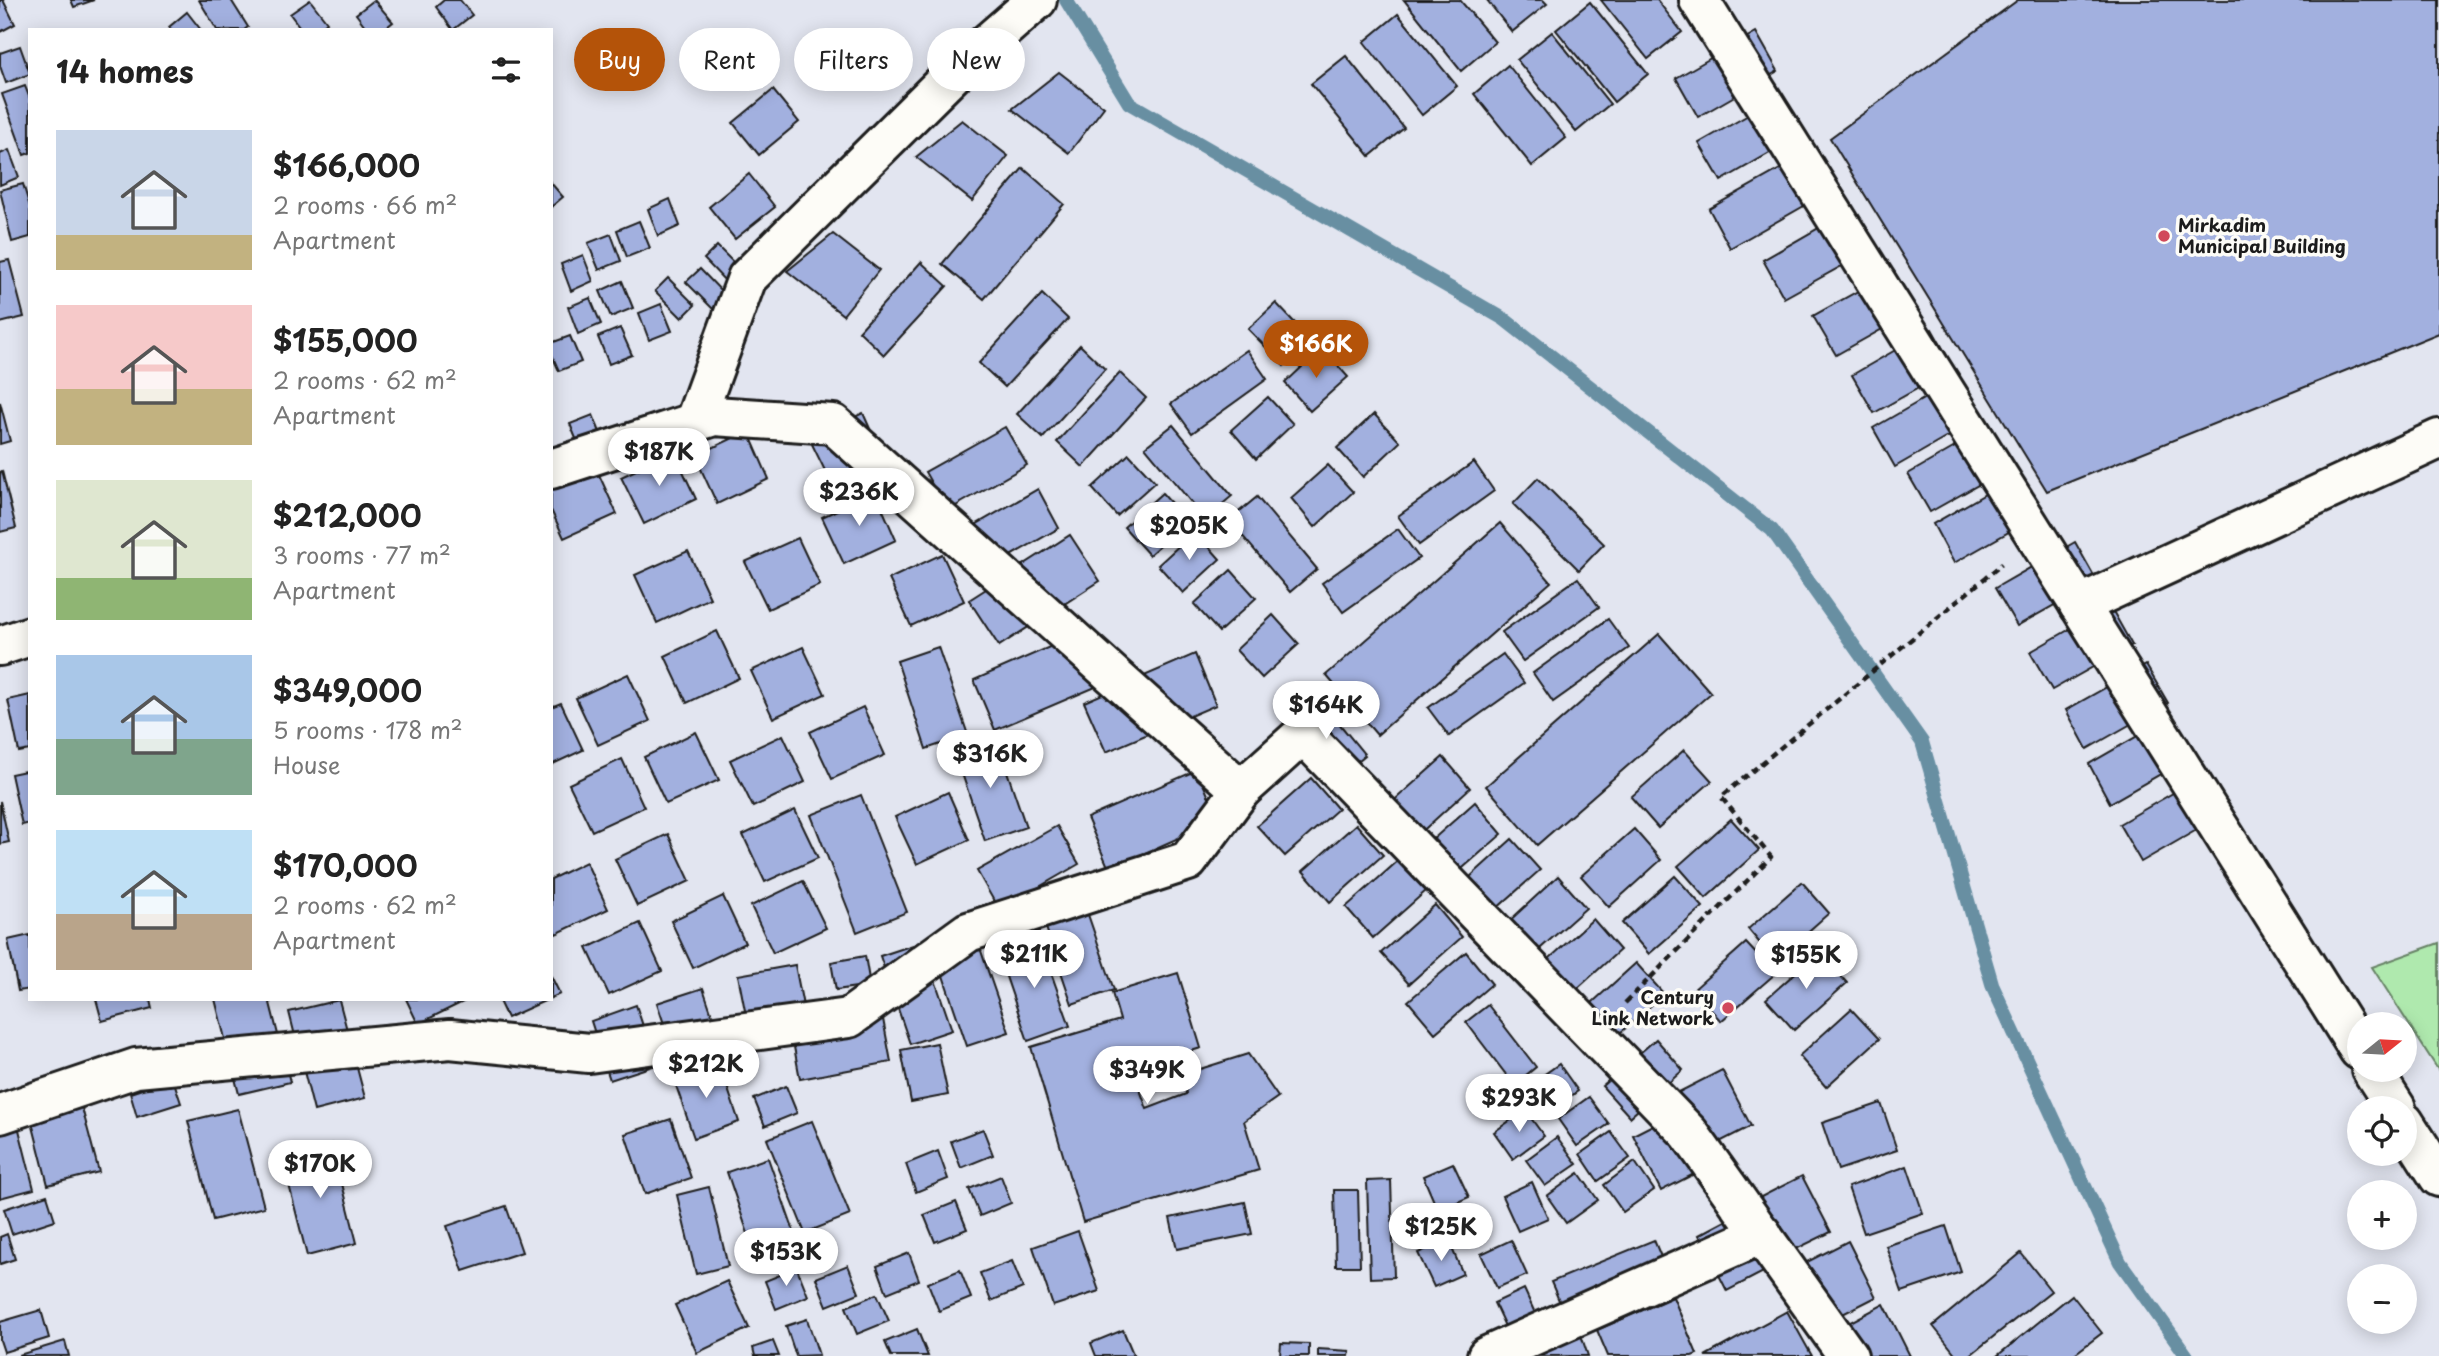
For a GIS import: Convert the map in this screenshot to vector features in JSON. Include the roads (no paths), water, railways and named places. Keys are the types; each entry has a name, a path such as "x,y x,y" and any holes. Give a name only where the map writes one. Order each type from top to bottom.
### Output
{"street":[{"path":"694,423 747,278 960,67 1037,0"},
{"path":"1699,0 2347,1031"},
{"path":"553,468 714,416 833,424 1241,790"},
{"path":"2079,606 2439,439"},
{"path":"0,646 28,637"},
{"path":"0,1114 136,1068 450,1039 589,1053 849,1018 968,932 1188,861 1241,790 1303,734 1689,1133 1848,1356"},
{"path":"2417,1142 2439,1177"},
{"path":"1487,1356 1762,1234"}],"waterway":[{"path":"1066,0 1129,103 1504,319 1772,530 1922,742 1993,987 2120,1262 2187,1356"}],"place":[{"name":"Mirkadim Municipal Building","path":"2164,236"},
{"name":"Century Link Network","path":"1728,1008"}]}
